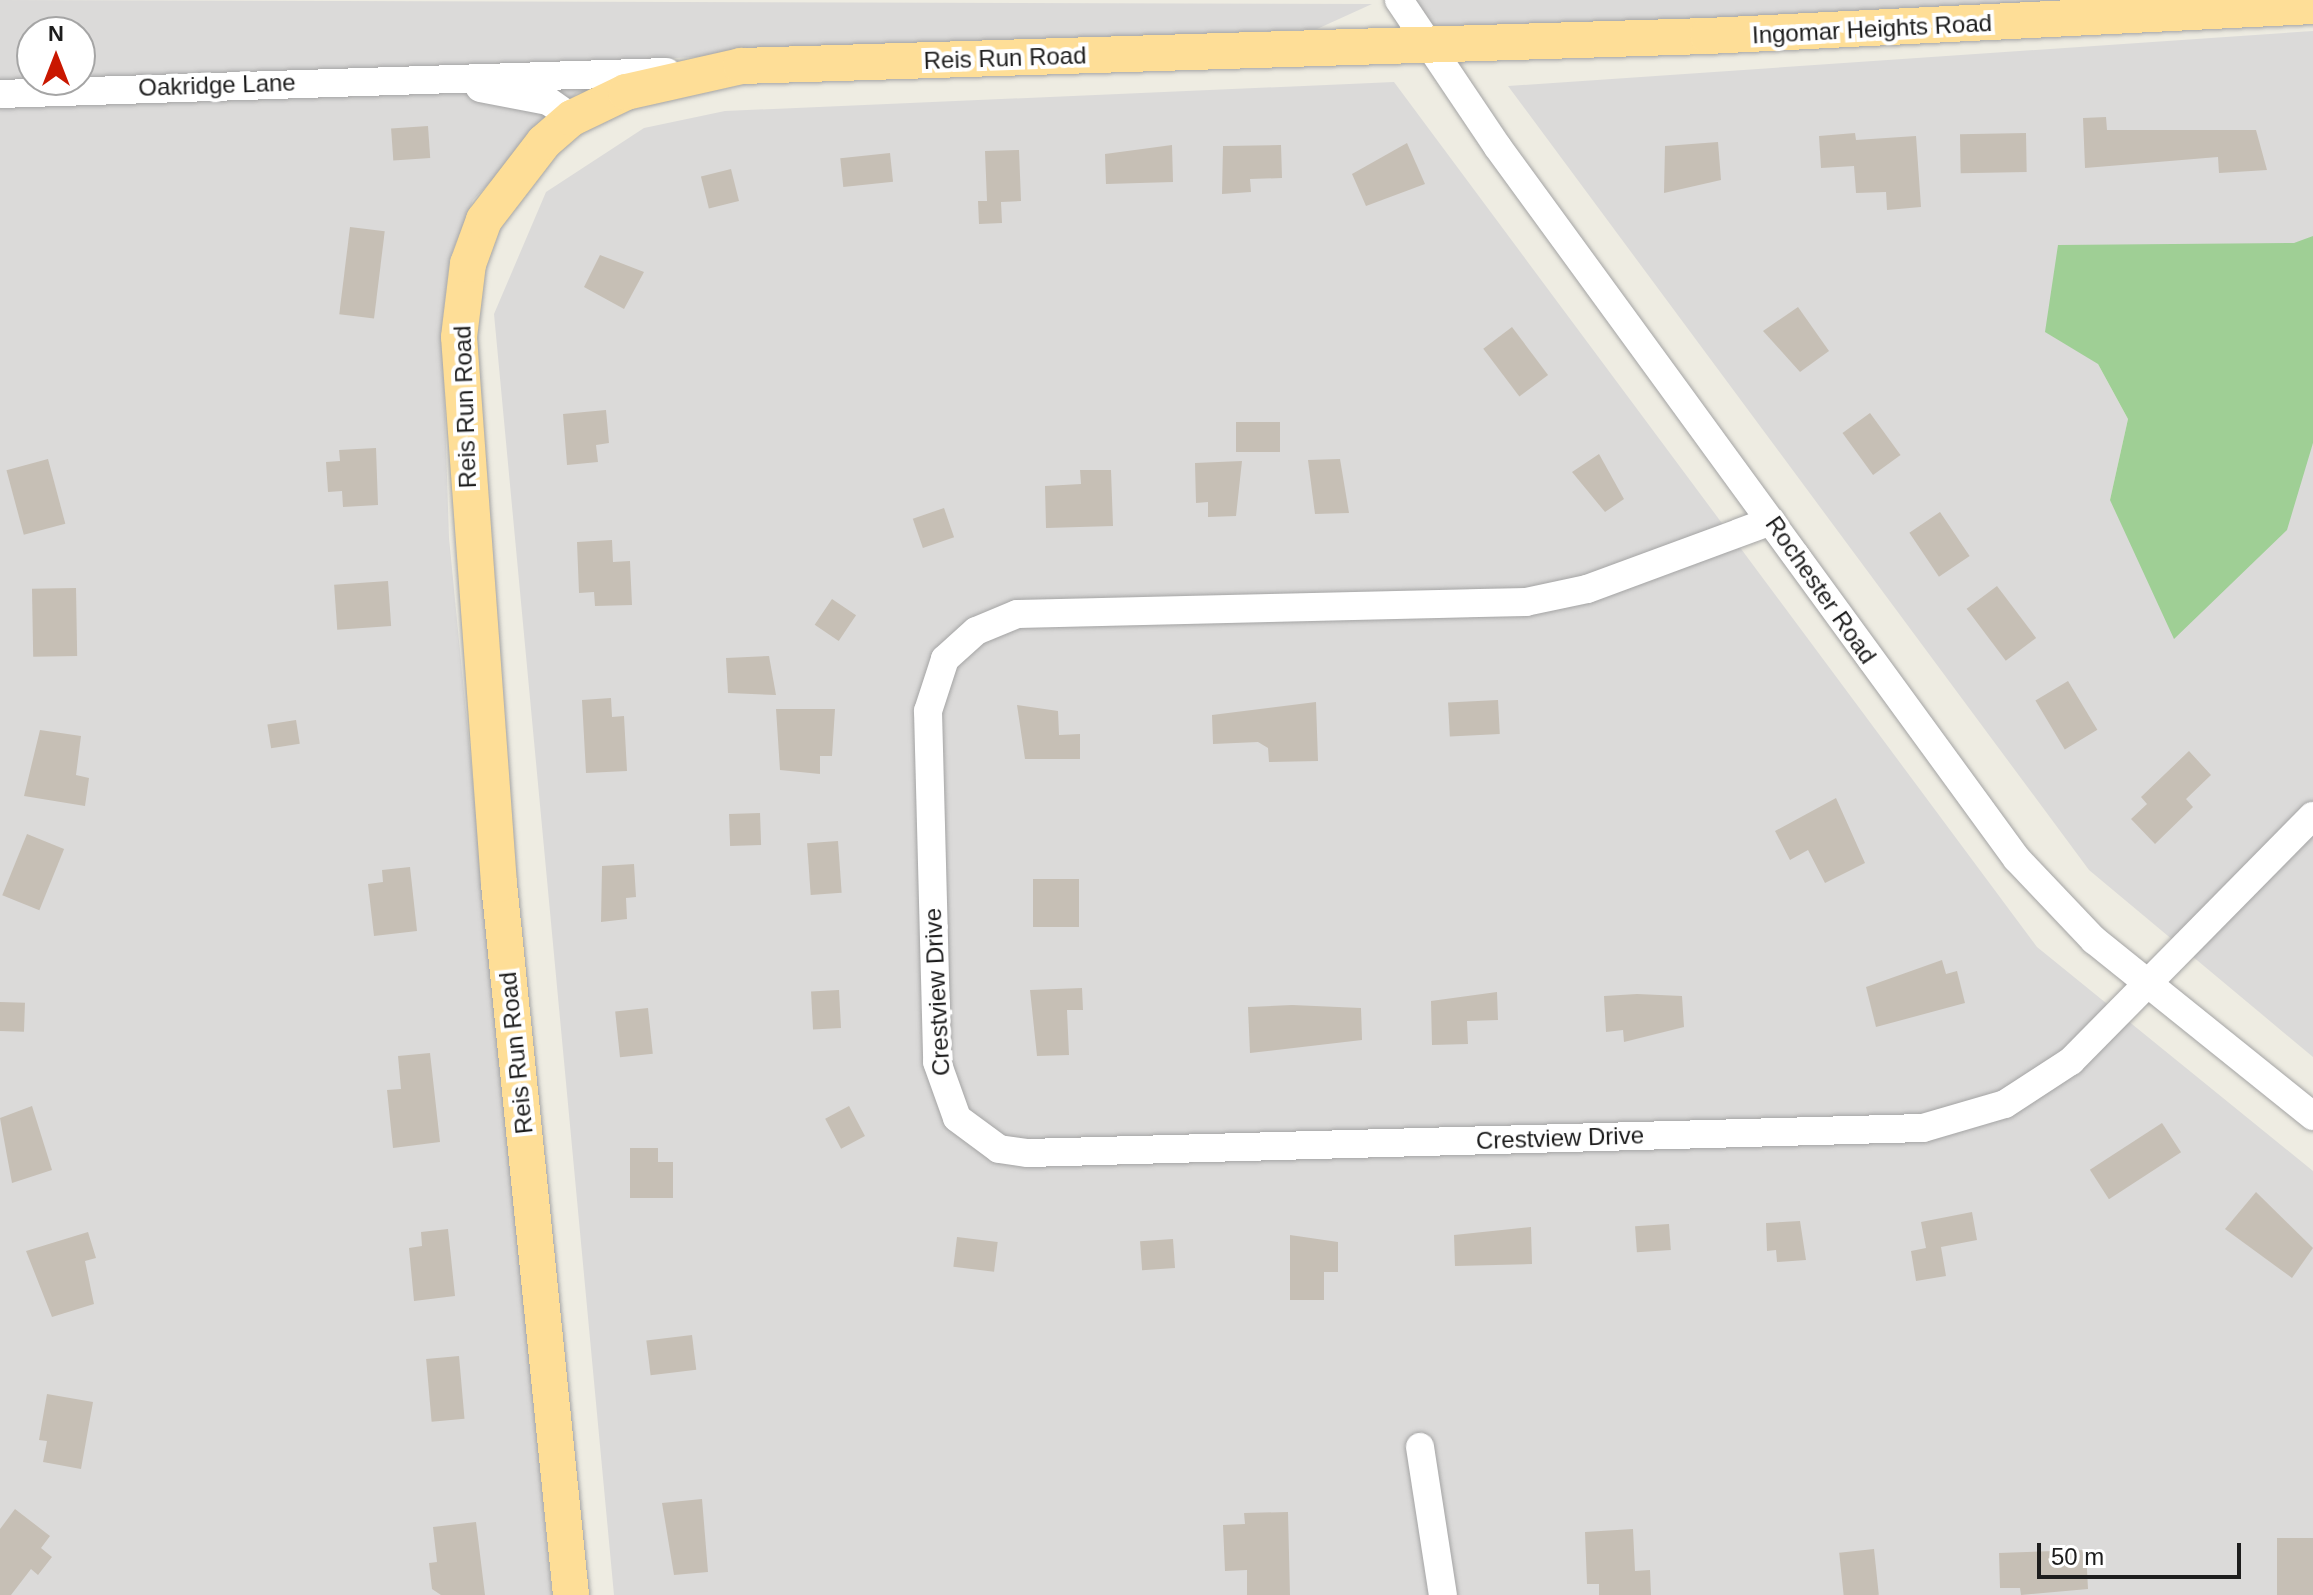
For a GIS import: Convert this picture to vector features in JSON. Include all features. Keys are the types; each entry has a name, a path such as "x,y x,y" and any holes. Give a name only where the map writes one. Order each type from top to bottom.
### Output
{"main road":[{"name":"Ingomar Heights Road","path":"1430,46 2313,6"},
{"name":"Reis Run Road","path":"571,1595 499,884 459,337 468,264 484,220 523,165 572,118 696,72 1430,46"}],"street":[{"name":"Rochester Road","path":"1399,0 2017,859 2094,940 2313,1116"},
{"name":"Oakridge Lane","path":"0,94 433,76 696,72"},
{"name":"Oakridge Lane","path":"433,76 548,101 572,118"},
{"name":"Crestview Drive","path":"1771,521 1587,589 1526,602 1017,614 976,631 945,659 928,711 937,1062 957,1118 999,1149 1028,1153 1923,1128 2005,1104 2038,1084 2100,1036 2148,981 2313,816"},
{"path":"1420,1447 1443,1595"}],"shaded area":[{"path":"0,0 1372,4 1317,29 675,58 577,93 473,200 450,258 442,323 449,538 552,1595 0,1595"},
{"path":"1399,0 2313,0 1430,46"},
{"path":"2313,31 2313,236 2098,364 2128,419 2110,500 2307,458 2313,443 2313,1057 2089,870 1508,86"},
{"path":"1394,82 2037,947 2313,1171 2313,1595 614,1595 494,314 546,192 644,128 725,111"}],"green space":[{"path":"2313,236 2313,443 2287,530 2174,639 2110,500 2128,419 2098,364 2045,332 2058,245 2294,243"}],"building":[{"path":"2106,117 2107,130 2256,130 2267,170 2219,173 2218,157 2085,168 2083,118"},
{"path":"428,126 430,158 393,161 391,129"},
{"path":"1855,133 1856,140 1916,136 1921,207 1887,210 1886,192 1856,193 1854,166 1821,168 1819,136"},
{"path":"2026,133 2027,172 1961,173 1960,134"},
{"path":"1718,142 1721,180 1664,193 1665,146"},
{"path":"1407,143 1425,184 1366,206 1352,174"},
{"path":"1172,145 1173,182 1106,184 1105,154"},
{"path":"1281,145 1282,178 1250,179 1251,192 1222,194 1223,146"},
{"path":"1019,150 1021,201 1001,202 1002,223 979,224 978,201 987,201 985,151"},
{"path":"890,153 893,182 843,187 840,158"},
{"path":"731,169 739,201 709,209 701,176"},
{"path":"350,227 385,231 374,319 339,314"},
{"path":"600,255 644,272 624,309 584,287"},
{"path":"1798,307 1829,351 1800,372 1763,331"},
{"path":"1512,327 1548,375 1519,397 1483,349"},
{"path":"606,410 609,443 596,445 598,462 567,465 563,414"},
{"path":"1870,413 1901,455 1873,475 1842,433"},
{"path":"1236,422 1280,422 1280,452 1236,452"},
{"path":"376,448 378,505 343,507 342,491 328,492 326,462 340,461 339,450"},
{"path":"1599,454 1624,499 1605,512 1572,472"},
{"path":"48,459 65,524 24,535 6,470"},
{"path":"1340,459 1349,513 1315,514 1308,460"},
{"path":"1242,461 1236,516 1208,517 1208,502 1196,503 1195,463"},
{"path":"1080,470 1111,470 1113,526 1046,528 1045,486 1081,484"},
{"path":"944,508 954,537 923,548 913,519"},
{"path":"1940,512 1970,556 1939,577 1909,533"},
{"path":"612,540 613,562 630,561 632,605 595,606 594,592 579,593 577,542"},
{"path":"388,581 391,626 337,630 334,585"},
{"path":"1997,586 2036,638 2006,661 1967,609"},
{"path":"76,588 77,656 33,657 32,589"},
{"path":"832,599 856,615 839,641 815,625"},
{"path":"769,656 776,695 728,693 726,658"},
{"path":"2068,681 2097,730 2065,749 2035,701"},
{"path":"611,698 612,717 624,716 627,771 586,773 582,700"},
{"path":"1498,700 1500,734 1450,737 1448,703"},
{"path":"1316,702 1318,761 1269,762 1268,748 1258,742 1213,744 1212,715"},
{"path":"1017,705 1058,711 1059,735 1080,734 1080,759 1025,759"},
{"path":"776,709 835,709 832,756 820,756 820,774 780,770"},
{"path":"296,720 300,744 271,748 267,725"},
{"path":"40,730 81,736 76,775 89,778 85,806 24,796"},
{"path":"2189,751 2211,775 2186,799 2193,807 2155,844 2131,819 2147,804 2141,797"},
{"path":"1836,798 1865,863 1825,883 1808,850 1790,860 1775,831"},
{"path":"760,813 761,845 730,846 729,814"},
{"path":"27,834 64,849 39,910 2,895"},
{"path":"838,841 842,893 811,895 807,843"},
{"path":"634,864 636,897 626,898 627,919 601,922 602,866"},
{"path":"410,867 417,931 374,936 368,884 383,882 382,870"},
{"path":"1033,879 1079,879 1079,927 1033,927"},
{"path":"1942,960 1946,974 1957,971 1965,1003 1876,1027 1866,987"},
{"path":"1082,988 1083,1010 1067,1010 1069,1055 1037,1056 1030,990"},
{"path":"839,990 841,1028 813,1029 811,991"},
{"path":"1497,992 1498,1020 1467,1021 1468,1044 1432,1045 1431,1001"},
{"path":"1604,996 1682,996 1684,1027 1624,1042 1623,1030 1606,1032"},
{"path":"0,1002 25,1003 24,1032 0,1031"},
{"path":"1248,1007 1361,1008 1362,1040 1250,1053"},
{"path":"648,1008 653,1054 620,1057 615,1011"},
{"path":"430,1053 440,1142 393,1148 387,1090 401,1089 398,1056"},
{"path":"32,1106 52,1170 12,1183 0,1118"},
{"path":"849,1106 865,1136 841,1149 825,1119"},
{"path":"2162,1123 2181,1152 2109,1199 2090,1170"},
{"path":"630,1148 658,1148 658,1162 673,1162 673,1198 630,1198"},
{"path":"2256,1192 2313,1248 2292,1278 2225,1229"},
{"path":"1972,1212 1977,1240 1941,1247 1946,1276 1916,1281 1911,1251 1926,1248 1921,1222"},
{"path":"1800,1221 1806,1260 1777,1262 1776,1250 1767,1251 1766,1223"},
{"path":"1669,1224 1671,1250 1637,1252 1635,1226"},
{"path":"1531,1227 1532,1264 1455,1266 1454,1235"},
{"path":"448,1229 455,1296 414,1301 409,1248 422,1246 421,1232"},
{"path":"88,1232 96,1258 85,1261 94,1304 52,1317 26,1251"},
{"path":"1290,1235 1338,1242 1338,1272 1324,1272 1324,1300 1290,1300"},
{"path":"957,1237 998,1242 994,1272 953,1267"},
{"path":"1173,1239 1175,1268 1142,1270 1140,1241"},
{"path":"692,1335 696,1370 651,1375 646,1341"},
{"path":"459,1356 464,1419 432,1422 426,1359"},
{"path":"47,1394 93,1402 81,1469 43,1462 47,1441 39,1440"},
{"path":"702,1499 708,1572 674,1575 662,1503"},
{"path":"15,1509 50,1536 41,1548 52,1557 38,1575 31,1569 11,1595 0,1595 0,1529"},
{"path":"1288,1512 1290,1595 1247,1595 1247,1570 1225,1571 1223,1525 1245,1524 1244,1513"},
{"path":"476,1522 485,1595 441,1595 432,1589 429,1563 437,1562 433,1527"},
{"path":"1633,1529 1635,1571 1650,1570 1651,1595 1599,1595 1599,1584 1587,1584 1585,1532"},
{"path":"2277,1538 2313,1538 2313,1595 2277,1595"},
{"path":"1874,1549 1879,1595 1844,1595 1839,1553"},
{"path":"2086,1550 2088,1589 2021,1595 2020,1588 2000,1588 1999,1553"}]}
